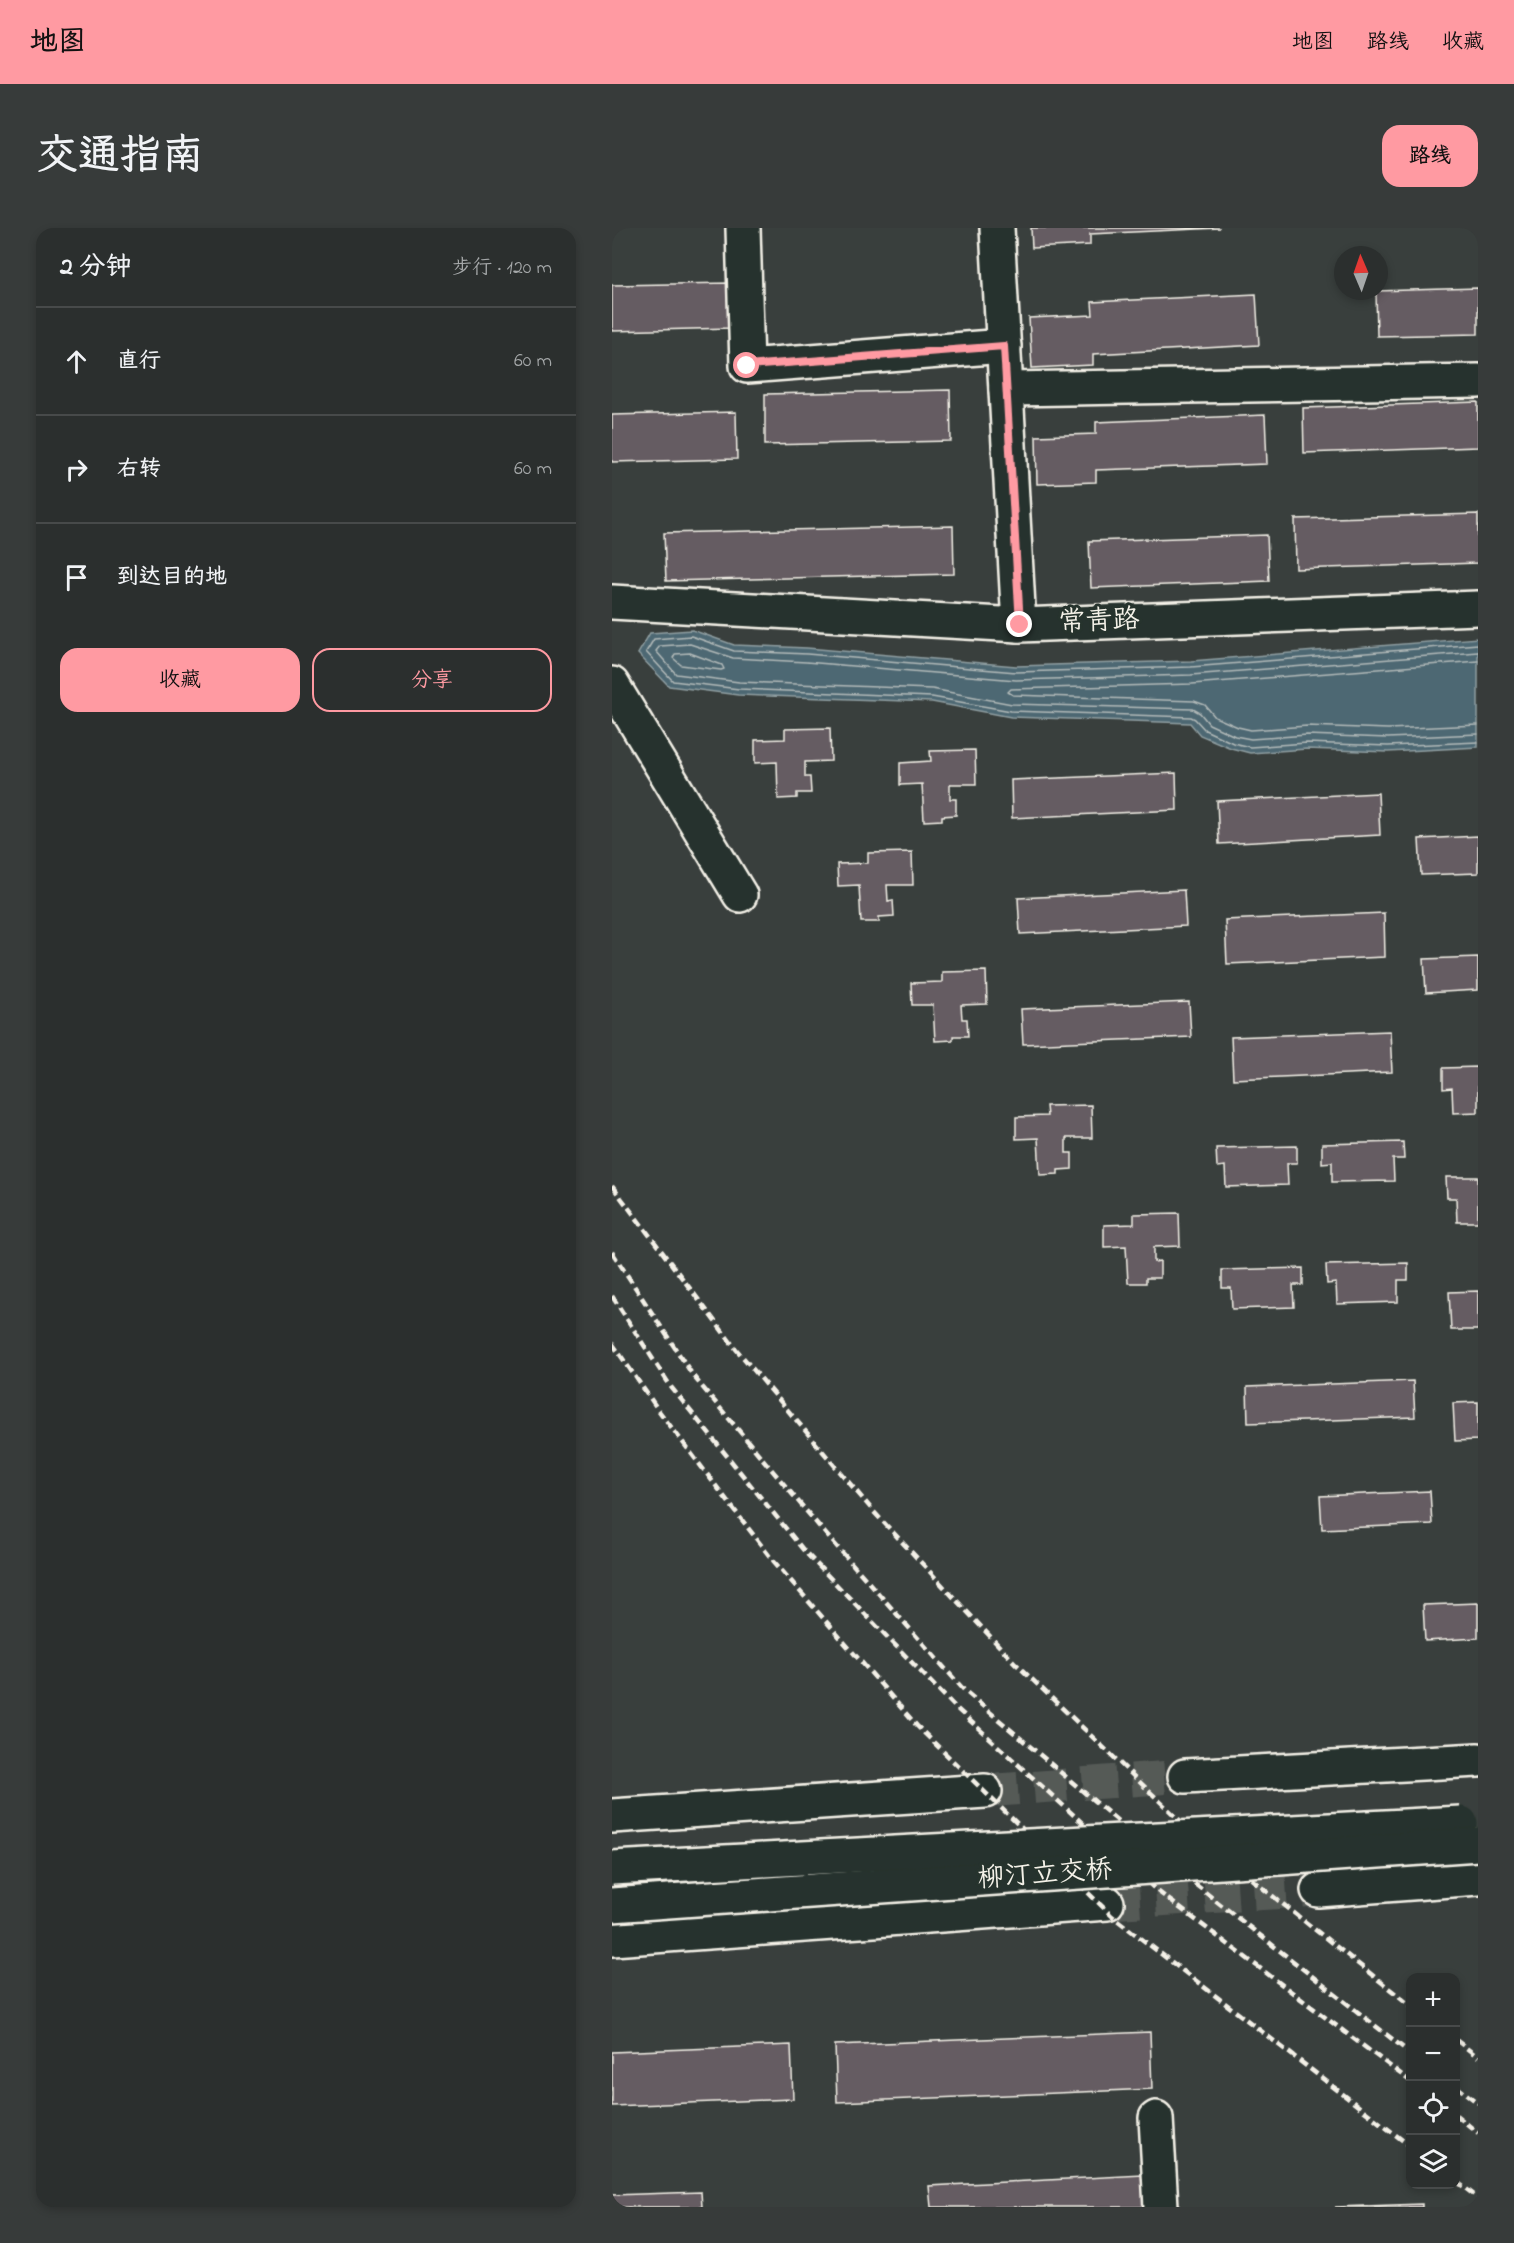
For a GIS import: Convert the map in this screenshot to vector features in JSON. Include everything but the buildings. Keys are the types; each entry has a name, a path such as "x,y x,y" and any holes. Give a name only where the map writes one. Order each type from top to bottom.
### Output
{"main road":[{"path":"743,228 747,366 1004,346"},
{"path":"997,228 1020,625"},
{"path":"1006,389 1478,381"},
{"name":"常青路","path":"612,602 1020,625 1478,608"},
{"path":"612,684 740,895"},
{"path":"1185,1776 1478,1760"},
{"path":"612,1816 985,1791"},
{"name":"柳汀立交桥","path":"612,1868 1478,1822"},
{"name":"柳汀立交桥","path":"612,1905 1478,1844"},
{"path":"1318,1890 1478,1878"},
{"path":"612,1940 1107,1903"},
{"path":"1156,2118 1161,2207"}],"water":[{"path":"692,630 734,645 807,648 1016,666 1191,661 1478,638 1478,747 1388,752 1307,749 1250,753 1200,735 1190,723 1011,717 932,702 738,695 669,686 638,654 650,633"}],"tunnel":[{"path":"985,1791 1185,1776"},
{"path":"1107,1903 1318,1890"}],"railway":[{"path":"612,1186 736,1349 874,1512 1015,1663 1192,1832 1406,2002"},
{"path":"612,1252 694,1377 824,1532 965,1691 1159,1856 1406,2050"},
{"path":"612,1296 671,1387 805,1552 955,1707 1156,1890 1406,2078"},
{"path":"612,1343 659,1411 771,1558 917,1726 1112,1916 1406,2143"},
{"path":"1460,2043 1478,2057"},
{"path":"1460,2089 1478,2103"},
{"path":"1460,2118 1478,2133"},
{"path":"1460,2184 1478,2198"}],"route":[{"path":"747,366 1004,346 1020,625"}]}
